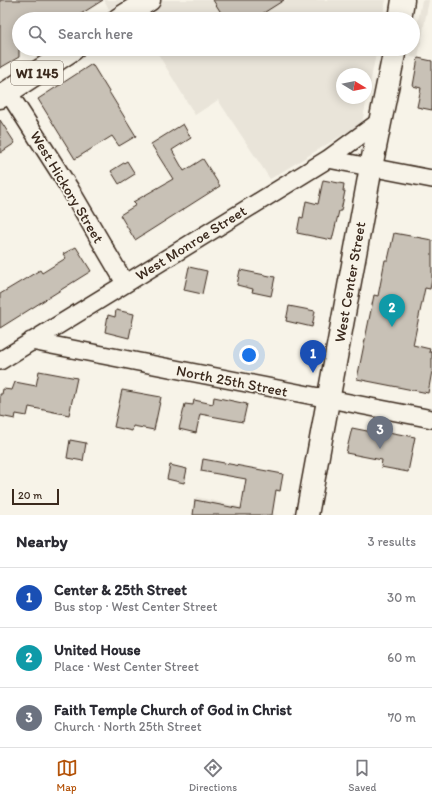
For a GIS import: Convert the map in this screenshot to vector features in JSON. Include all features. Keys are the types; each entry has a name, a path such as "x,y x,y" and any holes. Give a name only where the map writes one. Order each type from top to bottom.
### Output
{"street":[{"path":"131,12 149,0"},
{"path":"401,12 403,0"},
{"name":"WI 145","path":"4,94 63,56"},
{"name":"West Center Street","path":"307,515 371,167 394,56"},
{"name":"West Hickory Street","path":"4,94 70,189 125,283"},
{"name":"West Monroe Street","path":"0,360 328,159 380,121"},
{"path":"328,159 432,179"},
{"name":"North 25th Street","path":"32,341 432,419"}],"shaded area":[{"path":"104,0 124,0 109,9"},
{"path":"129,0 386,0 383,12 135,12"},
{"path":"422,0 429,0 420,47 420,12"},
{"path":"159,56 376,56 372,74 372,68 336,68 336,104 366,104 362,123 270,179 218,100 195,115"},
{"path":"411,56 418,56 418,58"},
{"path":"196,497 278,515 193,515"}],"building":[{"path":"0,0 103,0 84,12 12,12 12,56 19,57 0,68"},
{"path":"213,0 284,0 265,12 221,12"},
{"path":"418,58 432,61 432,110 417,107 421,88 413,86"},
{"path":"92,64 136,136 119,146 112,136 75,159 38,99"},
{"path":"0,120 15,143 0,153"},
{"path":"183,124 191,138 172,150 184,171 203,159 220,186 135,240 120,215 136,205 133,202 173,179 151,144"},
{"path":"127,161 135,174 119,184 111,171"},
{"path":"323,180 344,184 343,191 345,191 341,211 339,211 332,240 297,233 300,217 303,218 306,201 318,204"},
{"path":"394,233 432,240 432,280 430,289 425,288 413,345 430,349 429,352 432,352 432,371 428,393 357,379 374,295 378,296 385,260 388,260"},
{"path":"76,247 91,271 0,328 0,294 40,270 42,273 66,258 63,254"},
{"path":"189,267 207,271 202,294 184,290"},
{"path":"240,270 275,277 271,296 252,292 253,289 237,285"},
{"path":"289,306 315,311 312,327 286,321"},
{"path":"116,310 134,314 129,338 105,332 108,315 115,317"},
{"path":"39,371 77,378 69,415 29,407 27,416 16,414 15,419 0,416 0,394 2,394 3,389 12,390 15,382 36,386"},
{"path":"122,390 161,397 154,430 133,426 132,431 114,427"},
{"path":"214,397 247,404 243,422 200,414 196,433 179,429 185,404 193,405 194,400 213,404"},
{"path":"352,428 387,435 388,432 415,437 408,472 381,467 382,460 346,453"},
{"path":"70,440 86,443 83,461 67,458"},
{"path":"203,459 283,474 280,491 276,490 272,515 193,515 195,500 241,509 246,479 201,471"},
{"path":"170,465 187,469 184,483 167,479"}],"place":[{"name":"United House","path":"392,327"},
{"name":"Center & 25th Street","path":"313,373"},
{"name":"Faith Temple Church of God in Christ","path":"380,449"}]}
